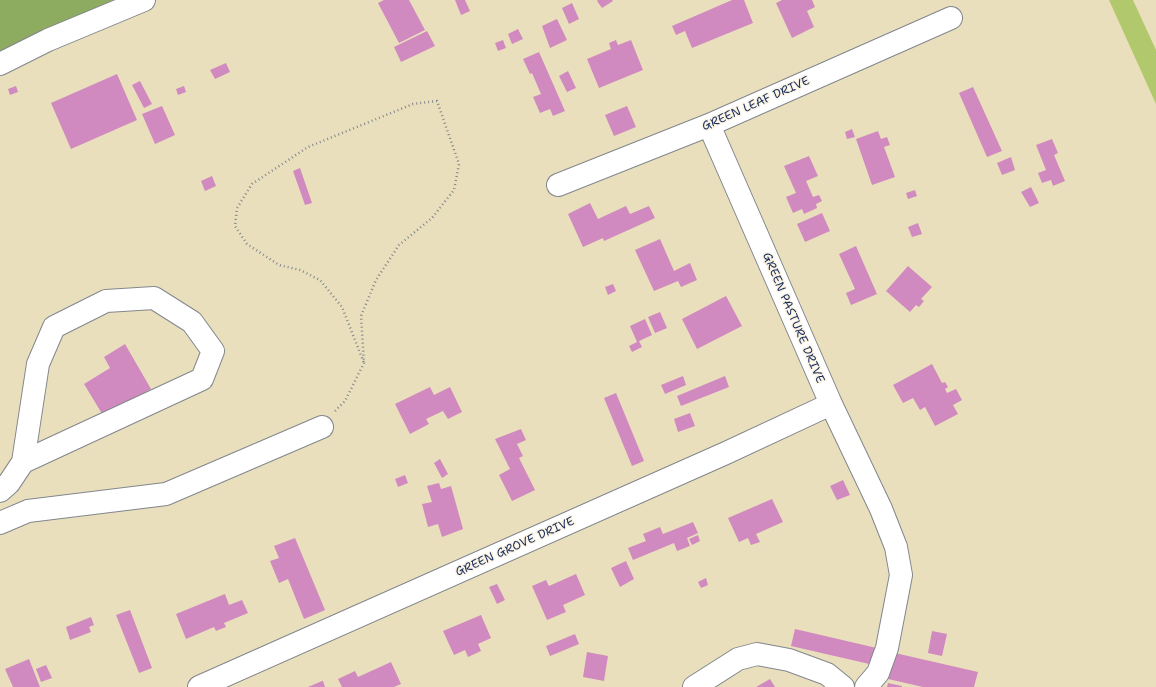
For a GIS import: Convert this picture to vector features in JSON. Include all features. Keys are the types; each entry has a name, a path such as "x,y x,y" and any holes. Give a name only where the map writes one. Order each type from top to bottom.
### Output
{"street":[{"path":"0,64 48,40 144,0"},
{"name":"GREEN LEAF DRIVE","path":"558,185 709,125 952,18"},
{"name":"GREEN PASTURE DRIVE","path":"709,125 831,404 881,509 896,548 901,575 887,648 878,673 866,687"},
{"path":"0,492 9,483 23,462 38,364 54,326 106,301 154,298 192,322 213,351 202,379 23,462"},
{"name":"GREEN GROVE DRIVE","path":"199,687 726,453 831,404"},
{"path":"0,523 28,511 166,494 322,427"},
{"path":"694,687 738,659 757,654 802,664 827,674 843,687"}],"path":[{"path":"322,427 345,401 364,363 361,316 376,280 399,245 432,218 454,190 459,164 437,100 413,104 308,147 252,184 237,208 235,226 247,244 278,265 300,270 320,280 342,307 364,363"}],"green space":[{"path":"0,0 113,0 0,51"},
{"path":"1109,0 1133,0 1156,50 1156,104"}],"building":[{"path":"384,0 409,0 425,30 399,43 378,3"},
{"path":"455,0 465,0 470,11 461,15"},
{"path":"732,0 744,0 753,23 692,48 685,31 676,35 672,26"},
{"path":"782,0 812,0 815,7 807,11 814,27 792,38 776,3"},
{"path":"597,1 613,1 602,8"},
{"path":"572,3 579,19 569,24 562,8"},
{"path":"557,19 567,40 550,48 542,26"},
{"path":"518,29 523,39 512,44 508,34"},
{"path":"427,31 435,46 401,62 394,47"},
{"path":"503,40 506,48 498,51 495,43"},
{"path":"616,40 618,45 631,40 643,70 599,88 587,59 611,49 609,43"},
{"path":"539,52 565,111 553,116 550,109 540,113 533,97 541,94 532,73 530,74 523,59"},
{"path":"226,63 230,72 215,79 210,70"},
{"path":"568,71 576,88 567,92 559,76"},
{"path":"117,74 137,120 71,149 51,103"},
{"path":"140,81 152,104 144,108 132,85"},
{"path":"16,86 18,92 10,95 8,89"},
{"path":"184,86 186,92 178,95 176,89"},
{"path":"973,87 1002,151 987,157 959,93"},
{"path":"162,106 175,135 155,144 142,114"},
{"path":"627,106 636,127 614,136 605,115"},
{"path":"852,129 855,137 847,139 845,132"},
{"path":"878,131 881,139 887,137 890,145 884,147 895,177 872,185 856,139"},
{"path":"1052,139 1058,153 1054,155 1065,181 1053,186 1051,180 1042,183 1038,173 1046,170 1036,145"},
{"path":"809,156 818,176 806,181 813,197 819,195 822,201 816,204 817,208 804,214 802,209 793,213 786,197 796,193 784,166"},
{"path":"1011,157 1015,170 1002,175 997,163"},
{"path":"300,168 312,203 305,205 293,171"},
{"path":"212,176 216,186 205,191 201,181"},
{"path":"1031,187 1039,203 1030,207 1021,192"},
{"path":"915,190 917,196 908,199 906,193"},
{"path":"590,203 598,219 626,206 630,214 649,206 655,218 604,241 603,238 583,247 568,214"},
{"path":"822,213 830,231 805,242 797,224"},
{"path":"918,223 922,234 912,237 908,227"},
{"path":"660,239 674,271 690,263 697,280 681,287 678,281 654,291 635,250"},
{"path":"856,246 877,294 851,305 846,293 855,289 839,254"},
{"path":"908,266 932,287 921,299 924,301 919,307 916,305 910,312 886,291"},
{"path":"613,284 616,291 608,295 605,287"},
{"path":"726,296 742,326 697,349 682,319"},
{"path":"660,312 667,328 655,333 648,317"},
{"path":"645,319 652,335 637,342 630,326"},
{"path":"639,341 642,347 632,352 629,346"},
{"path":"125,344 151,389 104,417 84,384 110,368 104,357"},
{"path":"932,364 942,383 945,382 948,387 945,389 947,393 956,389 962,400 953,405 958,414 935,426 925,407 920,410 913,398 903,403 893,385"},
{"path":"683,376 686,385 665,394 661,385"},
{"path":"725,376 729,387 681,406 677,396"},
{"path":"430,387 434,395 450,387 462,412 448,419 443,411 426,419 429,424 410,434 395,404"},
{"path":"616,393 644,461 632,466 604,398"},
{"path":"690,413 695,426 678,432 674,419"},
{"path":"521,429 526,440 517,444 523,456 519,458 535,490 512,501 499,475 510,469 495,439"},
{"path":"440,459 448,474 442,478 434,463"},
{"path":"405,475 408,483 398,487 395,479"},
{"path":"843,480 850,495 837,500 830,486"},
{"path":"439,483 441,489 451,486 463,529 442,537 438,524 428,527 422,504 432,502 427,486"},
{"path":"772,499 783,522 756,534 760,542 751,545 748,538 739,542 728,518"},
{"path":"693,522 698,533 687,538 690,546 677,551 674,543 633,560 628,548 646,541 643,534 660,527 663,534"},
{"path":"698,535 700,541 692,545 689,539"},
{"path":"295,538 325,610 304,619 288,579 279,583 270,561 279,558 274,546"},
{"path":"626,561 634,579 620,587 611,568"},
{"path":"576,574 585,595 563,605 566,612 547,620 532,586 546,580 549,586"},
{"path":"706,578 708,585 701,588 698,582"},
{"path":"497,584 505,600 497,604 489,587"},
{"path":"225,594 229,605 242,600 248,613 224,623 226,627 216,631 214,627 186,639 176,614"},
{"path":"130,610 152,668 139,673 116,615"},
{"path":"481,615 491,638 478,644 481,651 468,657 465,650 454,655 443,631"},
{"path":"91,617 94,625 89,627 91,632 70,640 66,627"},
{"path":"795,629 881,649 878,666 791,646"},
{"path":"932,631 947,634 942,656 928,653"},
{"path":"575,634 579,644 550,656 546,646"},
{"path":"587,652 608,656 604,681 583,677"},
{"path":"895,653 978,672 974,687 923,687 888,679"},
{"path":"29,659 40,687 13,687 5,669"},
{"path":"391,662 401,684 394,687 342,687 338,679 355,671 358,677"},
{"path":"46,665 52,678 41,682 36,669"},
{"path":"770,679 775,687 756,687"},
{"path":"322,681 325,687 308,687"},
{"path":"888,683 902,686 902,687 887,687"}]}
